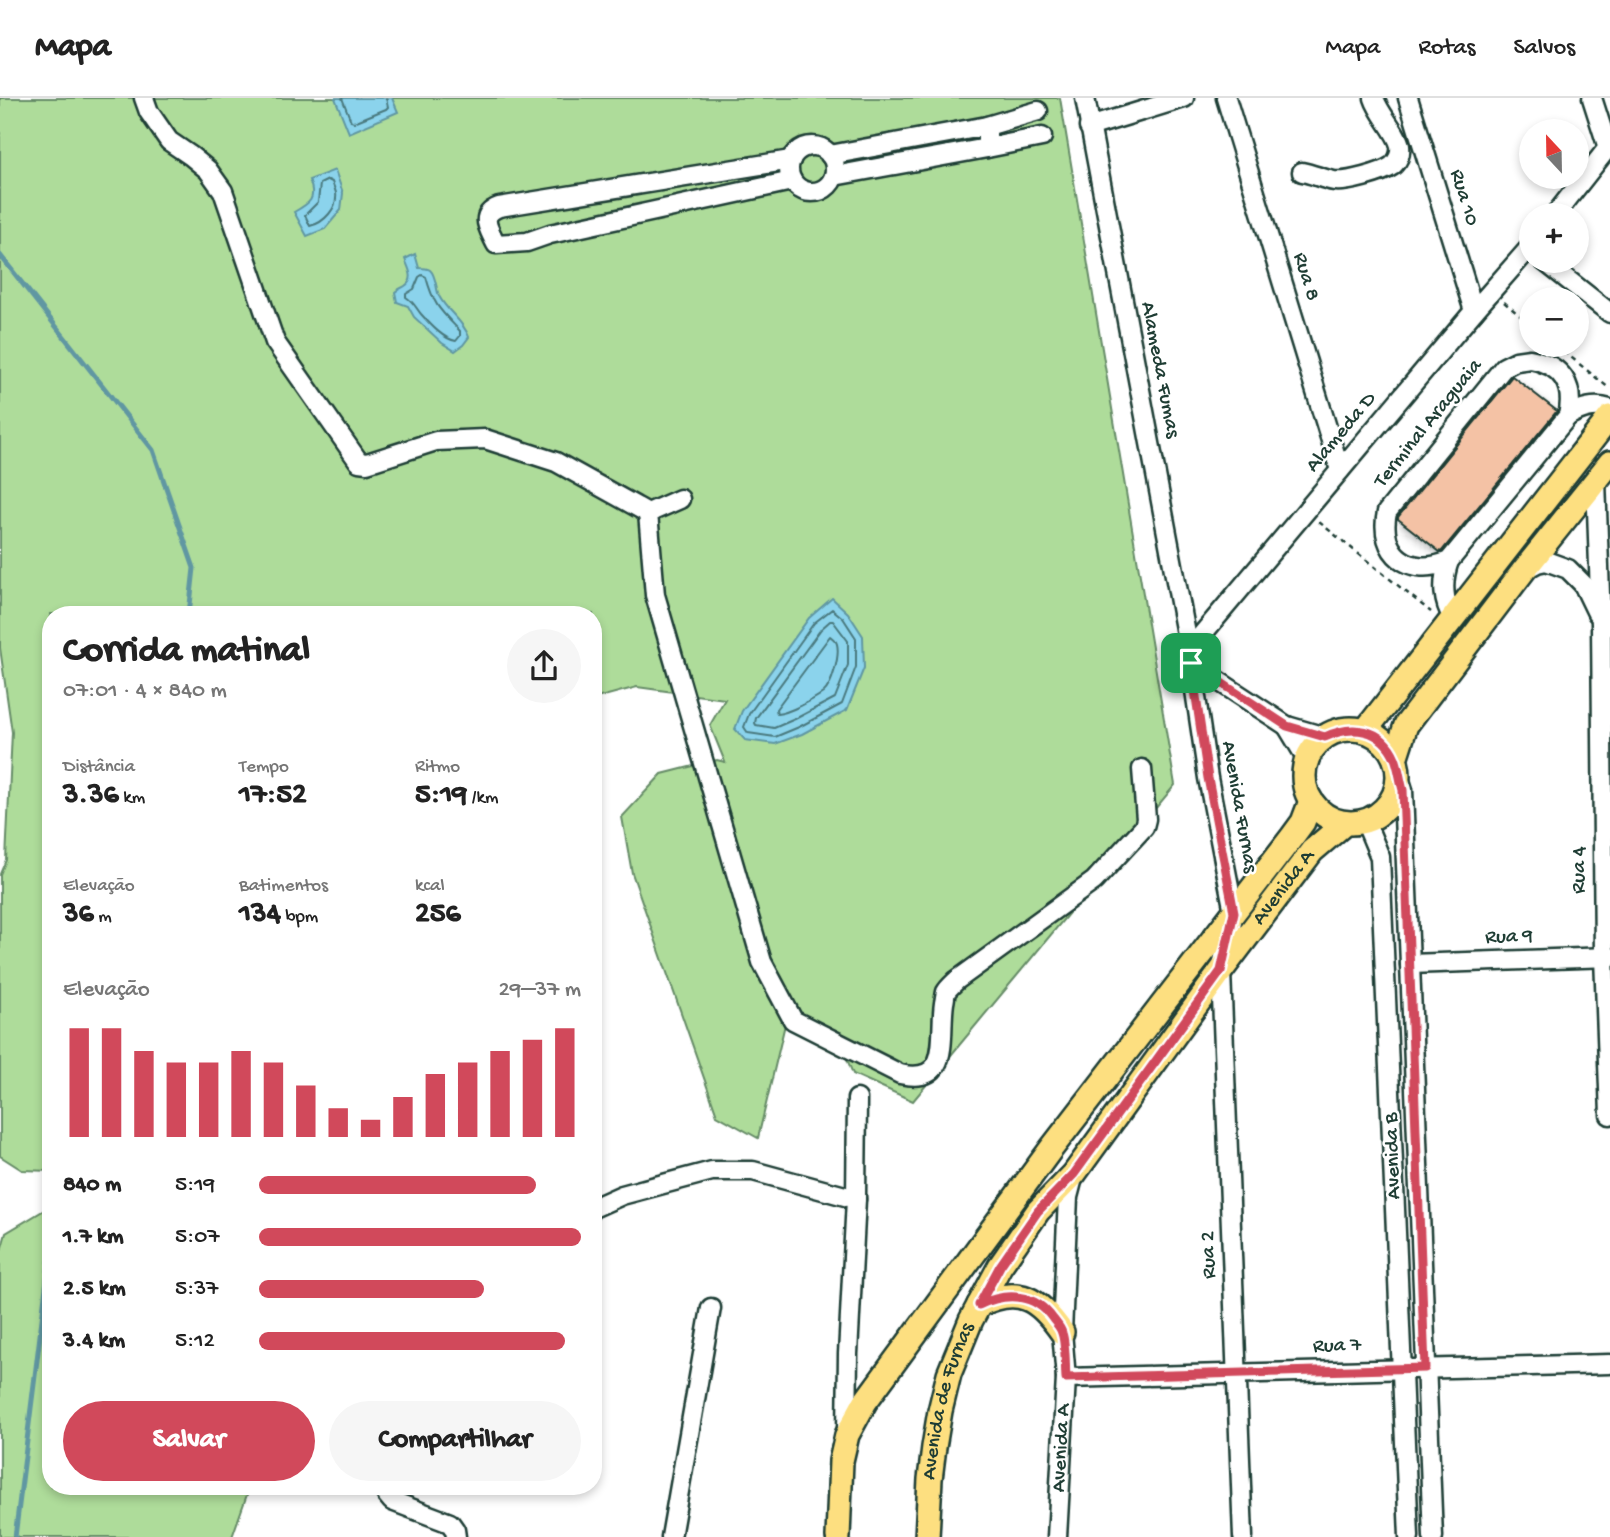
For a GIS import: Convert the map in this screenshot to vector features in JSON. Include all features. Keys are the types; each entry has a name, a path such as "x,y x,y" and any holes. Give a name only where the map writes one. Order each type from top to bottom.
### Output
{"main road":[{"path":"1365,731 1445,617 1610,416"},
{"path":"1397,767 1387,744 1373,734 1351,729 1338,731 1325,737 1307,758 1305,788 1311,801 1335,821 1355,822 1376,816 1386,808 1397,786 1397,767 1406,725 1603,471"},
{"name":"Avenida A","path":"865,1402 1051,1149 1303,822 1311,801"},
{"name":"Avenida A","path":"1074,1174 1312,851 1355,822"},
{"name":"Avenida de Furnas","path":"927,1537 930,1479 940,1411 949,1374 979,1305 1000,1266 1038,1211 1074,1174"},
{"path":"979,1305 1002,1296 1019,1296 1035,1301 1062,1332"},
{"path":"838,1537 841,1461 847,1435 865,1402"}],"street":[{"path":"144,98 149,112 169,141 208,170 223,191 275,342 359,462 367,463 436,441 485,439 556,462 648,513"},
{"path":"1090,127 1184,98"},
{"name":"Rua 8","path":"1226,98 1340,470"},
{"path":"1302,172 1336,181 1372,175 1393,165 1400,156 1400,145 1374,98"},
{"name":"Rua 10","path":"1408,98 1474,312"},
{"path":"1565,203 1609,147 1592,98"},
{"name":"Alameda Fumas","path":"1087,99 1090,127 1190,657"},
{"path":"830,155 986,126 1038,111"},
{"path":"986,126 987,148"},
{"path":"834,176 1042,137"},
{"path":"817,147 830,155 835,169 834,176 825,188 811,192 797,187 792,181 789,174 791,160 802,149 817,147"},
{"path":"791,160 499,207 491,210 486,217 496,244 527,242 550,234 792,181"},
{"name":"Alameda D","path":"1190,657 1340,470 1519,261"},
{"path":"1559,273 1610,313"},
{"name":"Terminal Araguaia","path":"1449,561 1424,568 1400,559 1391,549 1386,537 1384,524 1387,512 1504,367 1530,359 1543,361 1553,368 1564,377 1569,390 1571,403 1568,416"},
{"path":"1445,617 1444,582 1449,561 1568,416 1577,410 1597,406 1610,409"},
{"name":"Rua 4","path":"1603,471 1601,624 1610,1115"},
{"path":"648,513 680,499"},
{"path":"648,513 655,595 762,962 793,1020 900,1074 914,1077 928,1075 936,1068 940,1056 946,991 957,980 1094,881 1144,827 1146,821 1142,769"},
{"name":"Rua 4","path":"1524,570 1546,561 1568,569 1583,584 1601,624"},
{"path":"1190,657 1287,726 1325,737"},
{"name":"Avenida Furnas","path":"1190,657 1208,778 1234,912 1221,971"},
{"path":"1287,726 1307,758"},
{"name":"Avenida B","path":"1397,767 1403,790 1433,1537"},
{"name":"Avenida B","path":"1355,822 1380,857 1409,1537"},
{"name":"Rua 9","path":"1410,964 1607,957"},
{"name":"Rua 2","path":"1221,971 1243,1537"},
{"path":"847,1435 857,1099"},
{"path":"602,1204 622,1195 712,1171 753,1171 856,1199"},
{"name":"Avenida A","path":"1057,1537 1066,1378 1062,1332 1068,1197 1074,1174"},
{"path":"671,1537 711,1308"},
{"path":"848,1354 865,1402"},
{"name":"Rua 7","path":"1066,1378 1610,1364"},
{"path":"387,1495 392,1501 450,1523 456,1537"}],"path":[{"path":"1496,295 1519,315"},
{"path":"1571,357 1610,389"},
{"path":"1317,520 1445,617"}],"green space":[{"path":"0,98 1060,98 1175,785 913,1101 853,1074 841,1044 786,1020 758,1138 717,1115 632,873 622,817 662,774 717,760 725,762 710,725 725,699 637,687 602,697 602,606 42,606 42,1171 22,1170 0,1156 0,874 6,860 12,732 0,648"},
{"path":"42,1211 42,1495 247,1495 232,1537 0,1537 0,1254 6,1233"}],"water":[{"path":"335,98 392,98 398,112 349,133"},
{"path":"335,170 343,193 341,210 325,229 307,236 294,212 304,206 312,196 309,180"},
{"path":"415,254 419,268 432,272 439,296 469,337 455,351 442,343 414,317 408,306 397,302 395,292 410,280 405,259"},
{"path":"832,598 848,613 863,636 864,668 847,710 802,734 775,744 745,740 735,729 742,711 809,618"}],"building":[{"path":"1512,376 1557,411 1440,552 1398,517"}],"waterway":[{"path":"0,255 153,450 194,568 190,606"},
{"path":"15,1537 42,1320"}],"route":[{"path":"1191,663 1287,726 1325,737 1351,729 1373,734 1387,744 1398,766 1403,790 1425,1368 1066,1378 1062,1332 1035,1301 1019,1296 1002,1296 979,1305 1000,1266 1038,1211 1074,1174 1221,971 1234,912 1208,778 1191,663"}]}
